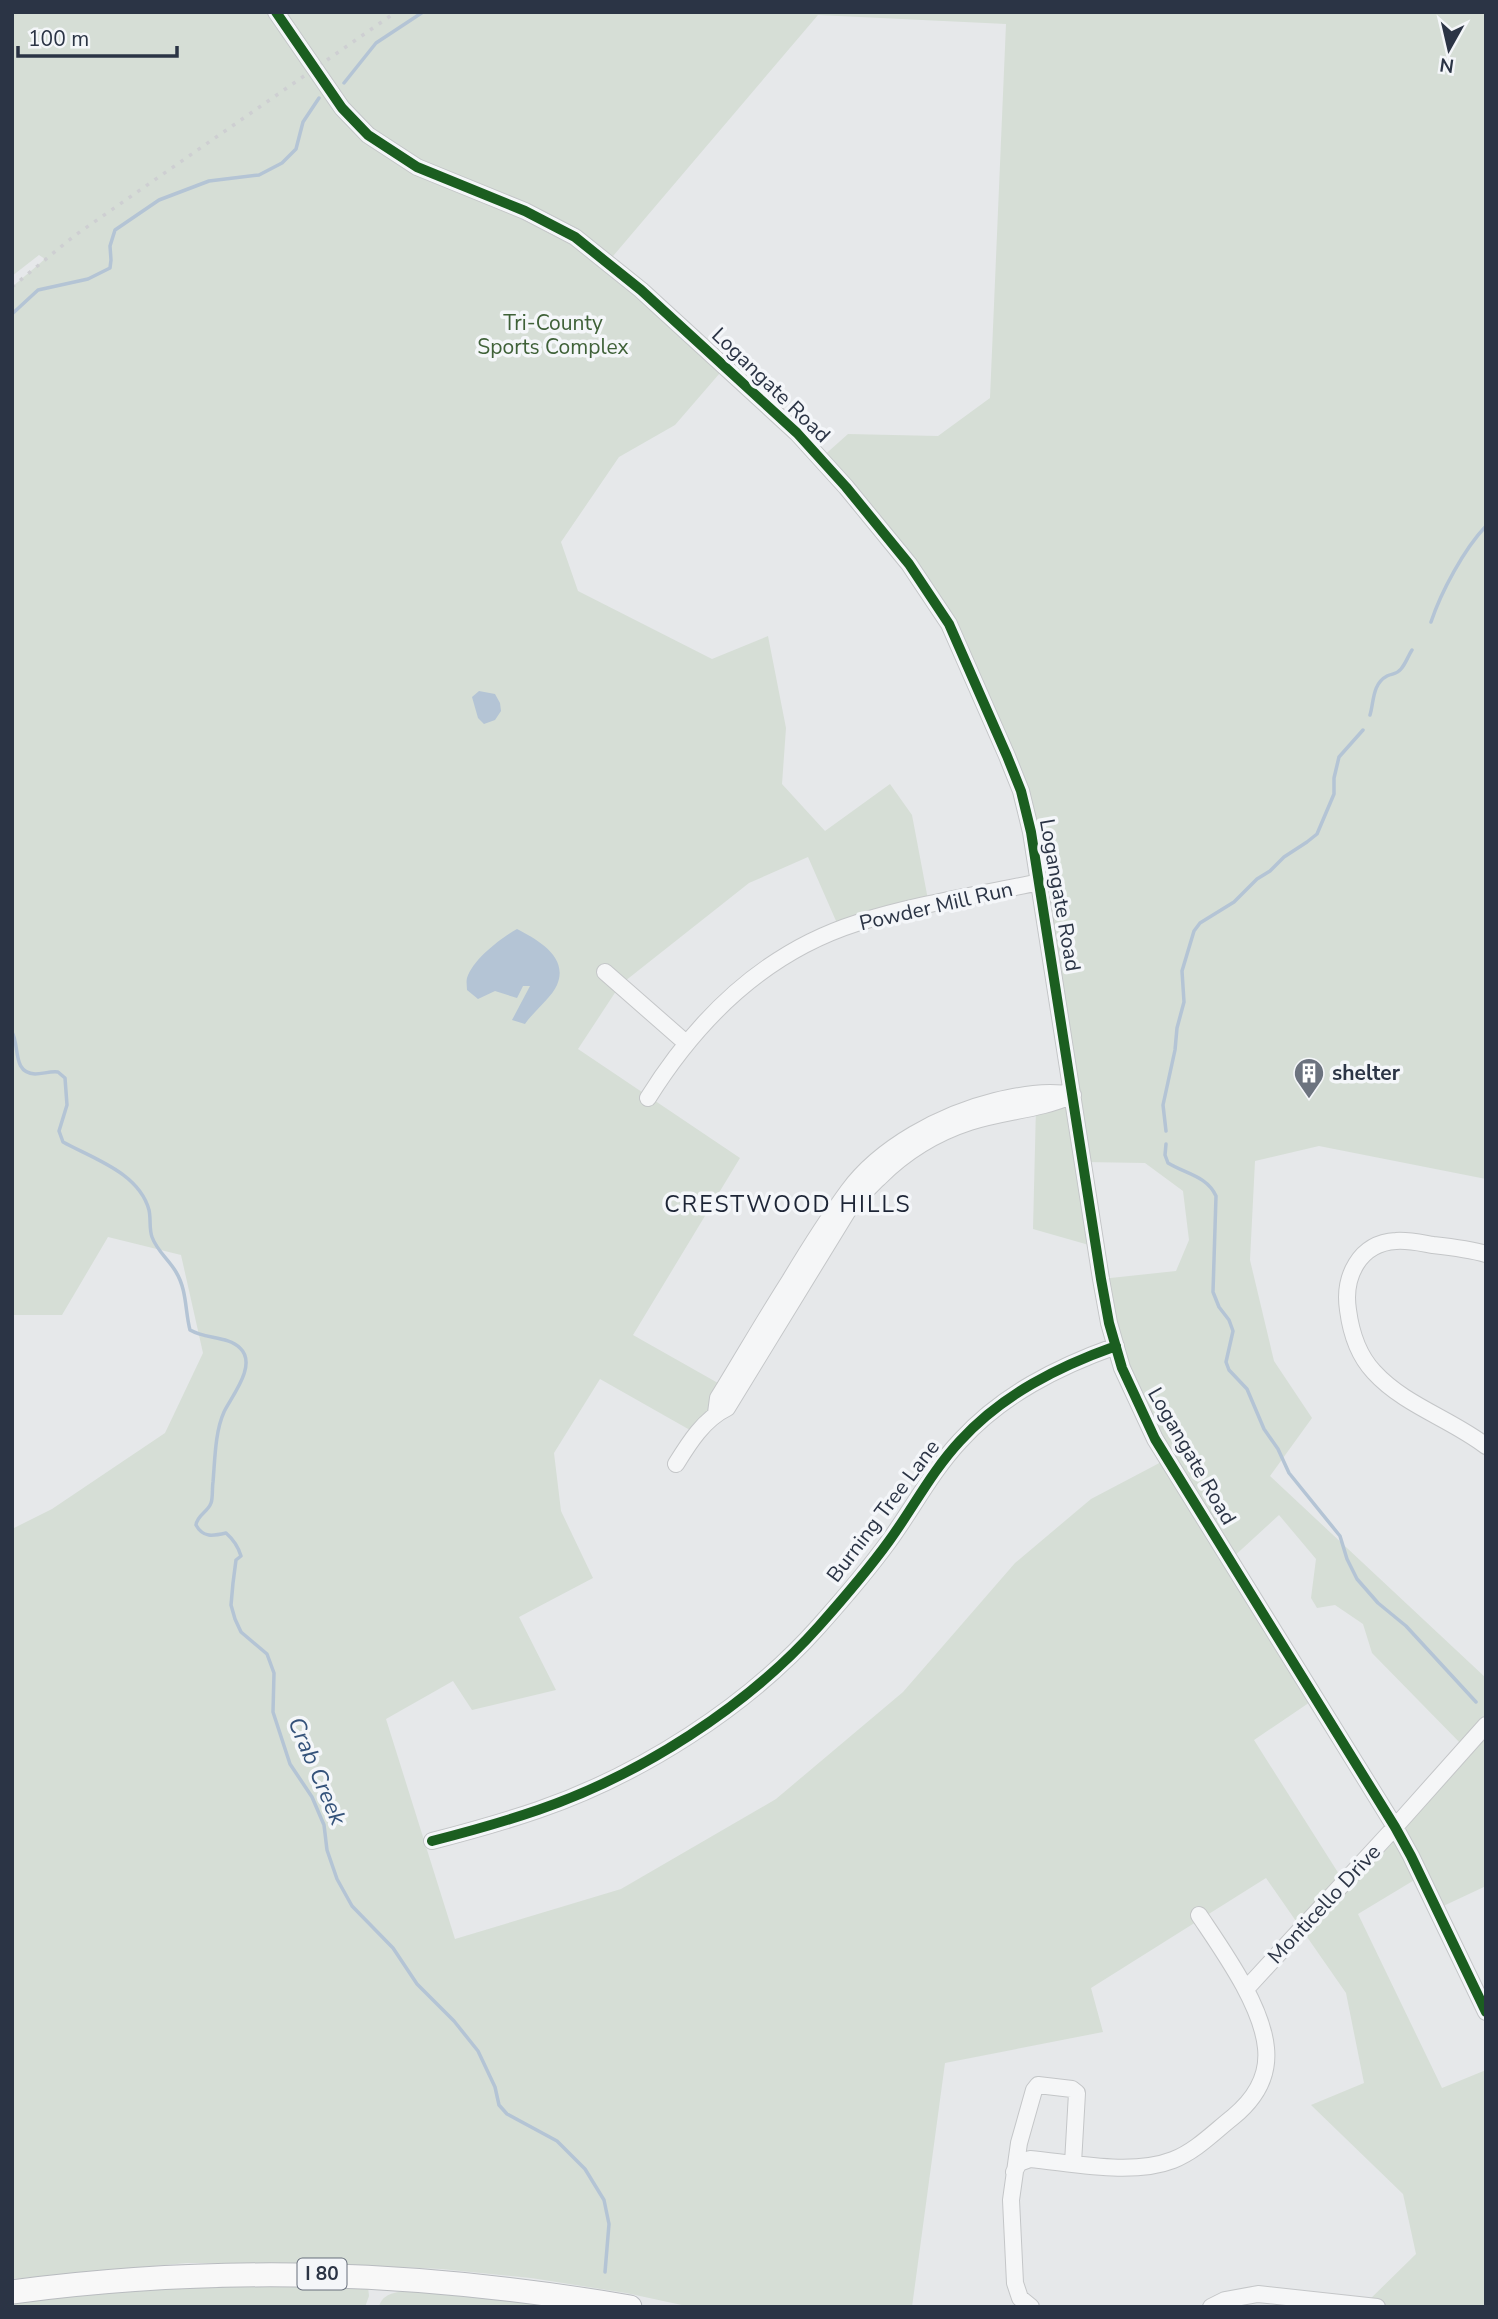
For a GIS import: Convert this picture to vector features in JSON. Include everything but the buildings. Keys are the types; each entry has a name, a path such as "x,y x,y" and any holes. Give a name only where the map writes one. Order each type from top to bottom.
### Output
{"highway":[{"name":"I 80","path":"12,2291 194,2275 317,2274 380,2276 540,2292 630,2307"}],"street":[{"name":"Logangate Road","path":"276,12 342,108 368,135 417,167 525,211 554,225 593,250 772,408 846,487 909,564 948,624 1021,791 1031,832 1101,1279 1122,1368 1155,1439 1395,1827 1486,2012"},
{"name":"Powder Mill Run","path":"648,1098 670,1064 702,1024 747,983 784,957 823,937 888,914 1040,882"},
{"path":"605,972 686,1043"},
{"path":"676,1464 691,1441 716,1413 718,1398 817,1236 848,1201 852,1186 880,1158 905,1140 956,1113 983,1104 1049,1091 1073,1095"},
{"path":"1486,1254 1403,1241 1382,1243 1368,1250 1354,1265 1349,1277 1346,1300 1354,1339 1373,1371 1406,1396 1458,1426 1486,1446"},
{"name":"Burning Tree Lane","path":"432,1841 490,1826 572,1797 659,1754 720,1714 768,1676 818,1628 889,1542 946,1457 977,1424 1007,1399 1040,1378 1116,1346"},
{"name":"Monticello Drive","path":"1246,1989 1486,1725"},
{"path":"1014,2172 1019,2163 1030,2159 1122,2168 1144,2167 1174,2160 1194,2149 1243,2109 1254,2096 1262,2082 1267,2057 1265,2038 1246,1989 1199,1915"},
{"path":"1031,2307 1020,2298 1015,2283 1011,2200 1019,2143 1034,2090 1038,2085 1072,2089 1077,2093 1073,2163"},
{"path":"1210,2307 1233,2298 1258,2294 1377,2307"}],"green space":[{"name":"Tri-County Sports Complex","path":"12,12 1486,12 1486,1179 1319,1146 1255,1161 1250,1260 1274,1361 1312,1418 1270,1476 1486,1678 1486,1886 1437,1909 1421,1876 1358,1914 1442,2088 1486,2070 1486,2307 1299,2307 1301,2298 1364,2305 1416,2254 1403,2194 1311,2105 1364,2083 1346,1993 1266,1878 1091,1988 1103,2032 945,2063 912,2307 691,2307 626,2293 531,2278 441,2269 311,2263 187,2263 12,2279 12,1529 52,1509 165,1433 203,1353 181,1255 108,1237 62,1315 12,1315 12,287 45,259 39,255 12,276","holes":["818,15 1006,24 990,398 938,436 848,434 820,459 948,624 1031,832 1073,1094 1036,1107 1033,1229 1096,1247 1084,1162 1145,1163 1183,1191 1189,1240 1176,1271 1101,1279 1145,1421 1167,1459 1091,1499 1015,1563 903,1692 776,1799 621,1889 455,1939 386,1719 453,1681 472,1710 556,1690 519,1617 593,1578 561,1511 554,1453 600,1379 697,1434 725,1387 633,1335 740,1158 578,1049 620,985 749,883 808,857 840,930 929,905 912,815 890,784 825,831 782,784 786,728 768,636 712,659 578,591 561,542 619,457 675,425 726,366 608,262","1279,1515 1316,1559 1311,1598 1317,1608 1335,1605 1363,1624 1372,1653 1465,1748 1344,1882 1254,1740 1316,1698 1230,1560"]},
{"path":"166,2283 368,2287 369,2296 365,2307 12,2307 12,2300"},
{"path":"403,2291 524,2299 584,2307 379,2307 385,2297"}],"water":[{"path":"479,691 495,694 500,703 501,711 495,720 484,724 478,718 472,697"},
{"path":"517,929 534,938 549,951 559,966 560,975 555,990 525,1024 512,1020 530,986 523,986 517,998 495,991 478,999 467,990 467,978 475,964 496,943"}],"waterway":[{"name":"Crab Creek","path":"344,83 376,43 423,12"},
{"name":"Crab Creek","path":"12,314 38,290 88,279 110,268 110,246 115,230 159,200 209,181 259,175 282,163 296,149 303,122 319,98"},
{"path":"1431,622 1454,571 1486,526"},
{"path":"1370,715 1374,694 1382,679 1399,671 1412,650"},
{"path":"1166,1131 1163,1105 1184,1002 1182,971 1194,931 1200,923 1234,902 1257,879 1317,834 1334,794 1334,778 1339,757 1363,730"},
{"name":"Crab Creek","path":"12,1032 23,1069 35,1074 58,1072 65,1078 67,1105 59,1131 63,1142 114,1168 136,1186 144,1197 149,1210 152,1237 176,1272 182,1286 190,1330 229,1341 245,1355 245,1372 224,1412 219,1428 212,1501 196,1525 209,1535 226,1533 240,1552 241,1556 236,1560 231,1605 235,1619 241,1632 267,1654 274,1673 273,1712 290,1764 312,1797 324,1825 327,1850 337,1879 352,1906 393,1948 417,1984 454,2021 478,2051 495,2087 499,2105 507,2114 557,2141 585,2169 604,2200 609,2224 605,2272"},
{"path":"1166,1144 1165,1155 1168,1163 1202,1180 1216,1196 1213,1292 1233,1331 1226,1362 1229,1370 1247,1389 1264,1429 1278,1449 1289,1473 1340,1536 1357,1579 1378,1603 1406,1626 1476,1702"}],"railway":[{"path":"12,287 74,236 396,12"}],"cycle path":[{"path":"276,12 342,108 368,135 417,167 525,211 575,237 641,290 797,433 846,487 909,564 949,624 1021,791 1031,832 1101,1279 1109,1323 1122,1368 1155,1439 1395,1827 1486,2012"},
{"path":"432,1841 512,1819 615,1778 653,1758 725,1711 790,1656 828,1616 881,1552 940,1465 976,1425 1012,1396 1032,1384 1073,1363 1116,1346"}],"place":[{"name":"shelter","path":"1309,1100"}],"district":[{"name":"CRESTWOOD HILLS","path":"788,1204"}]}
